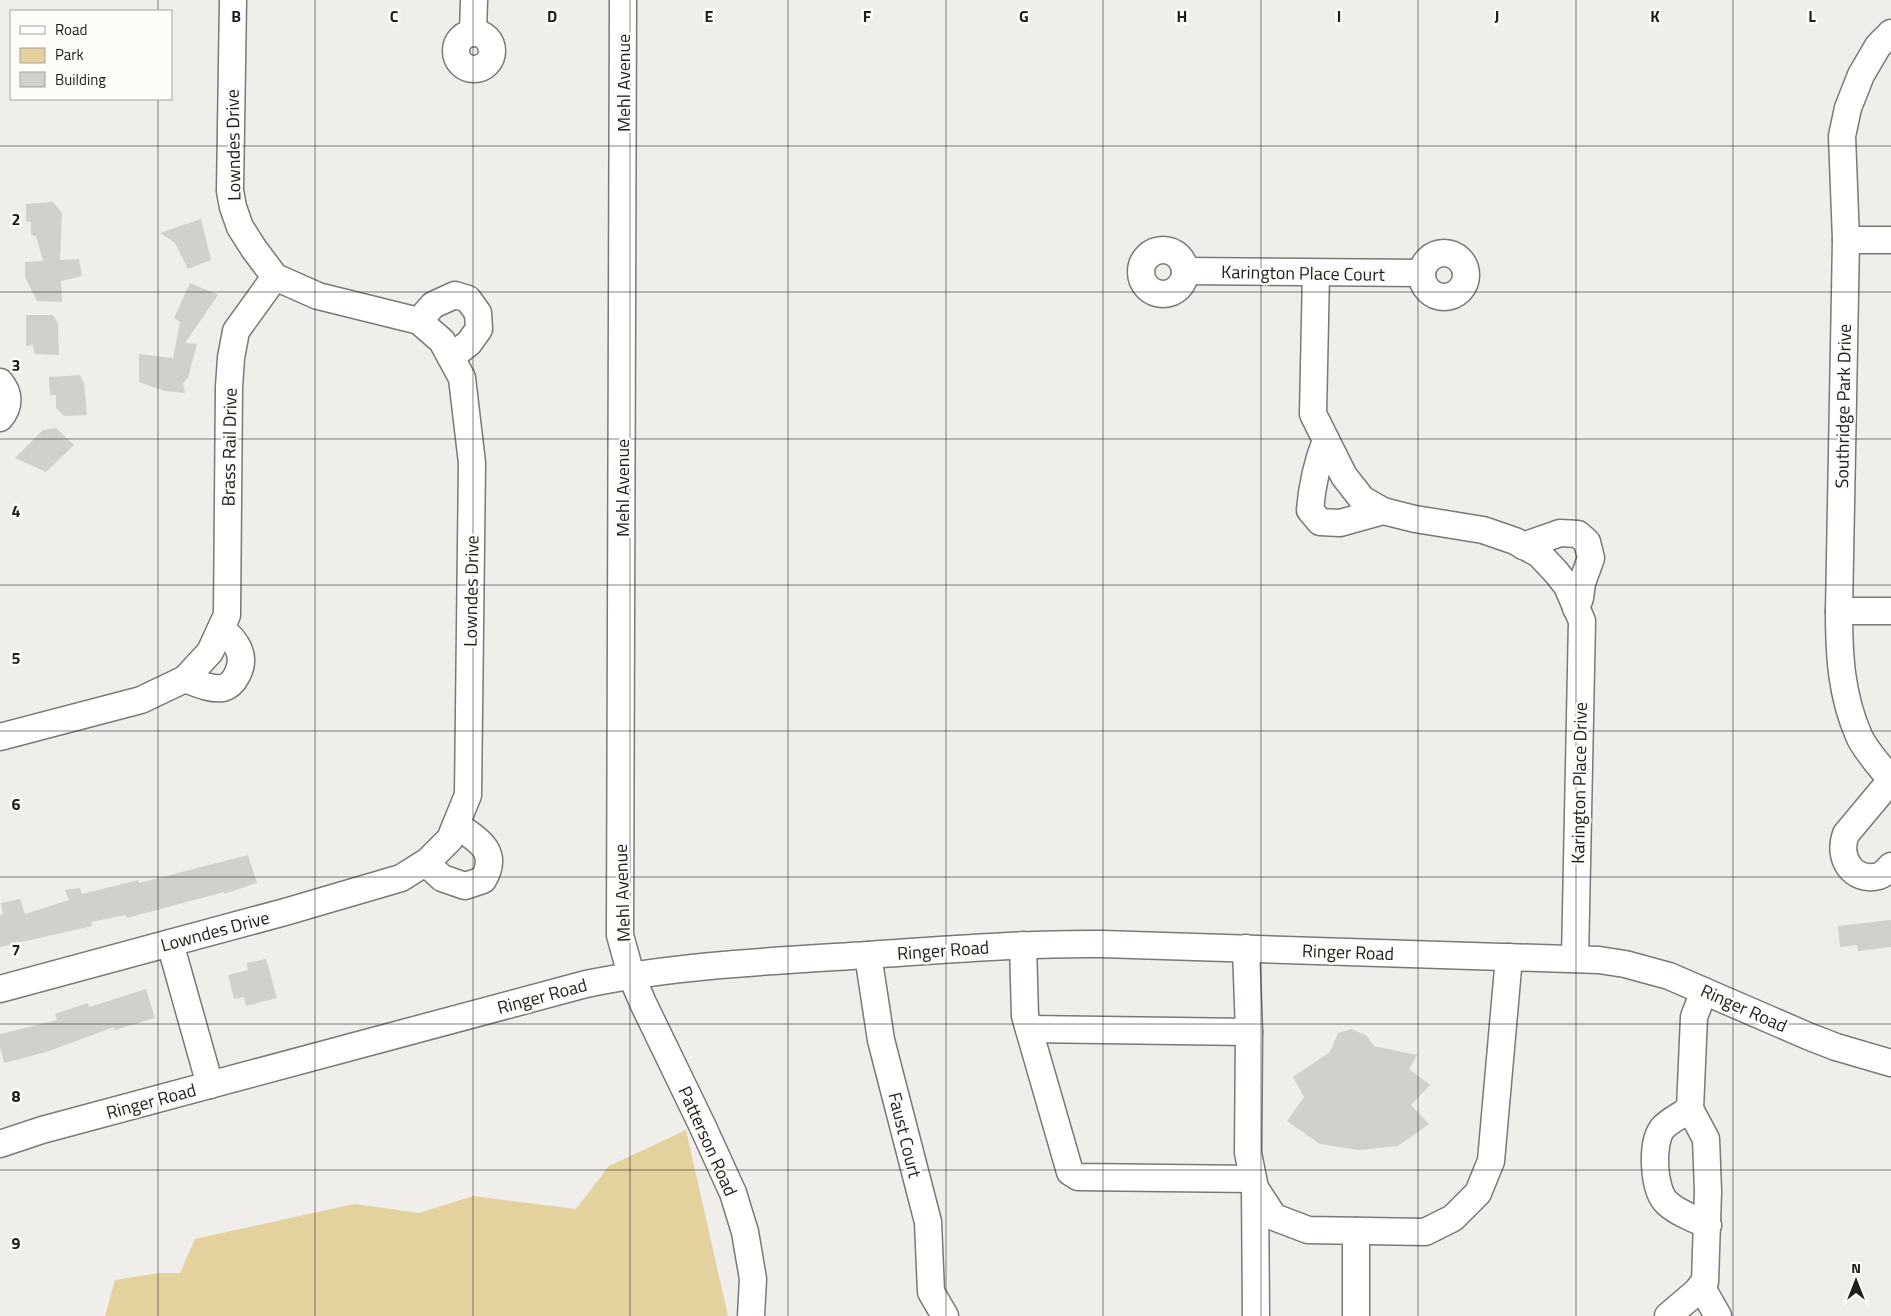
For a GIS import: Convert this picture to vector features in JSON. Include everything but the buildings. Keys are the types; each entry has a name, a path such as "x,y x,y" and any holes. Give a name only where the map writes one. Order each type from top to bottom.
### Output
{"street":[{"name":"Lowndes Drive","path":"0,989 401,878 426,863 450,839 468,795 472,463 462,378 442,341 420,321 318,296 275,277 240,227 230,191 233,0"},
{"path":"473,32 474,0"},
{"name":"Mehl Avenue","path":"624,0 620,935 631,975"},
{"name":"Southridge Park Drive","path":"1891,33 1878,46 1861,75 1848,108 1842,136 1846,240 1839,611 1839,656 1846,699 1860,738 1891,780 1846,834 1842,851 1844,860 1858,874 1871,877 1881,876 1891,866"},
{"path":"1846,240 1891,240"},
{"name":"Karington Place Court","path":"1185,271 1422,274"},
{"name":"Karington Place Drive","path":"1316,273 1313,414 1344,476 1362,498 1383,511 1415,519 1483,530 1539,554 1567,586 1582,621 1575,959"},
{"name":"Brass Rail Drive","path":"0,737 141,700 185,680 210,652 227,615 230,358 236,331 275,277"},
{"path":"420,321 433,305 455,295 468,299 478,313 478,329 469,343 451,358"},
{"path":"0,382 6,388 8,404 0,418"},
{"name":"Karington Place Drive","path":"1326,440 1318,461 1312,486 1310,510 1320,522 1340,523 1383,511"},
{"name":"Karington Place Drive","path":"1523,546 1560,533 1578,534 1587,542 1591,558 1576,608"},
{"path":"1839,611 1891,611"},
{"path":"185,680 201,685 223,688 233,683 240,668 242,656 230,635 221,629"},
{"path":"426,863 442,878 465,886 483,880 490,868 488,854 481,843 456,825"},
{"path":"170,943 210,1084"},
{"name":"Ringer Road","path":"0,1144 42,1130 210,1084 586,984 631,975 667,970 1023,945 1102,944 1599,960 1650,970 1836,1047 1891,1063"},
{"path":"1023,945 1025,1016 1070,1172 1078,1177 1254,1184"},
{"path":"1246,948 1249,1032 1248,1153 1254,1184 1256,1316"},
{"name":"Faust Court","path":"868,955 881,1040 928,1222 931,1292 942,1315"},
{"path":"1254,1184 1274,1217 1308,1230 1425,1232 1454,1218 1478,1193 1491,1160 1510,956"},
{"name":"Patterson Road","path":"631,975 733,1193 745,1232 753,1278 751,1316"},
{"path":"1668,1316 1705,1282 1708,1225 1706,1139 1690,1108 1694,1017 1704,991"},
{"path":"1029,1029 1249,1032"},
{"path":"1690,1108 1662,1130 1656,1150 1658,1190 1666,1202 1708,1225"},
{"path":"1356,1231 1356,1316"},
{"path":"1701,1286 1718,1316"}],"green space":[{"path":"686,1130 728,1316 105,1316 115,1280 159,1273 180,1273 195,1239 354,1204 419,1213 473,1196 576,1209 609,1166"}]}
